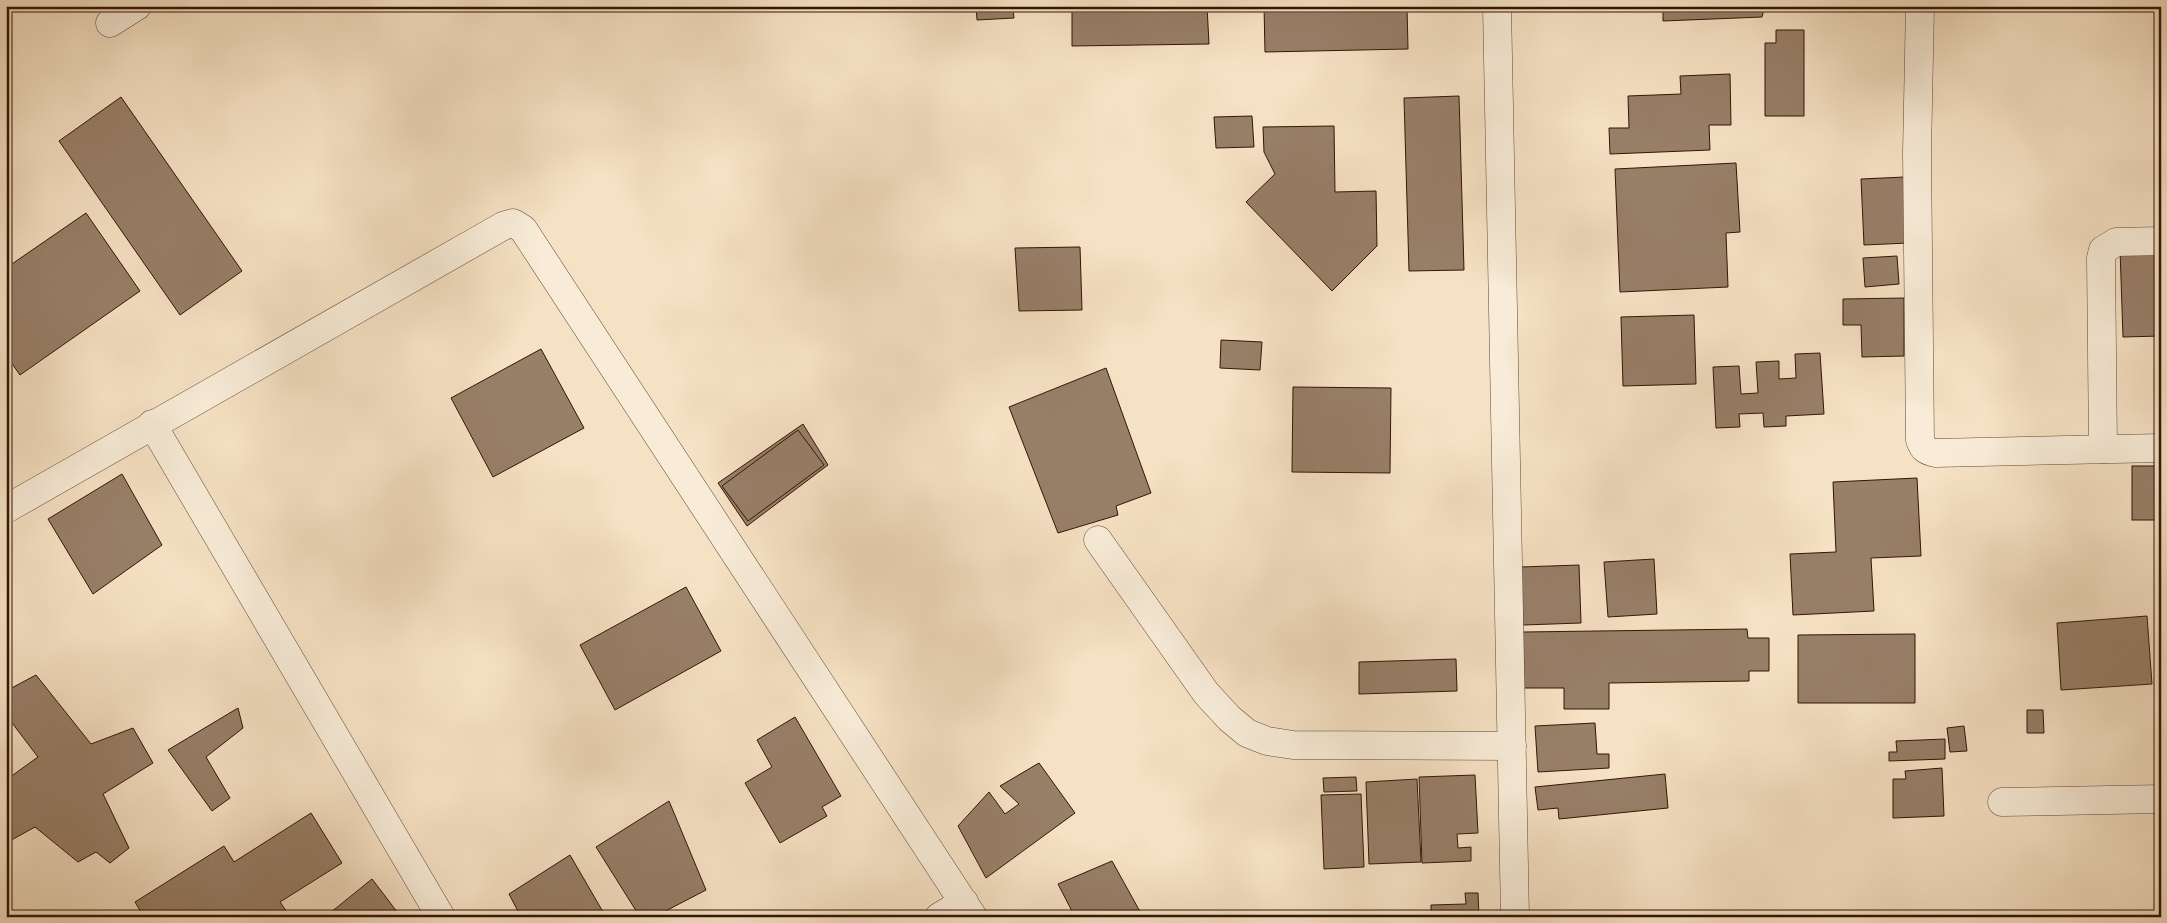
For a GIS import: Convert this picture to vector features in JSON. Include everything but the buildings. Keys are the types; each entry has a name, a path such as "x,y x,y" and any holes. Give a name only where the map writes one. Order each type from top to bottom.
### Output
{"street":[{"path":"110,23 137,6"},
{"path":"1498,6 1515,917"},
{"path":"1920,6 1917,153 1920,440 1923,448 1927,452 1936,453 2161,448"},
{"path":"6,509 152,424 503,226 513,223 523,228 969,910 939,917"},
{"path":"2103,449 2100,258 2103,250 2116,242 2161,241"},
{"path":"152,424 441,917"},
{"path":"1098,540 1206,693 1229,718 1247,733 1267,741 1294,745 1512,746"},
{"path":"2002,802 2161,799"}]}
